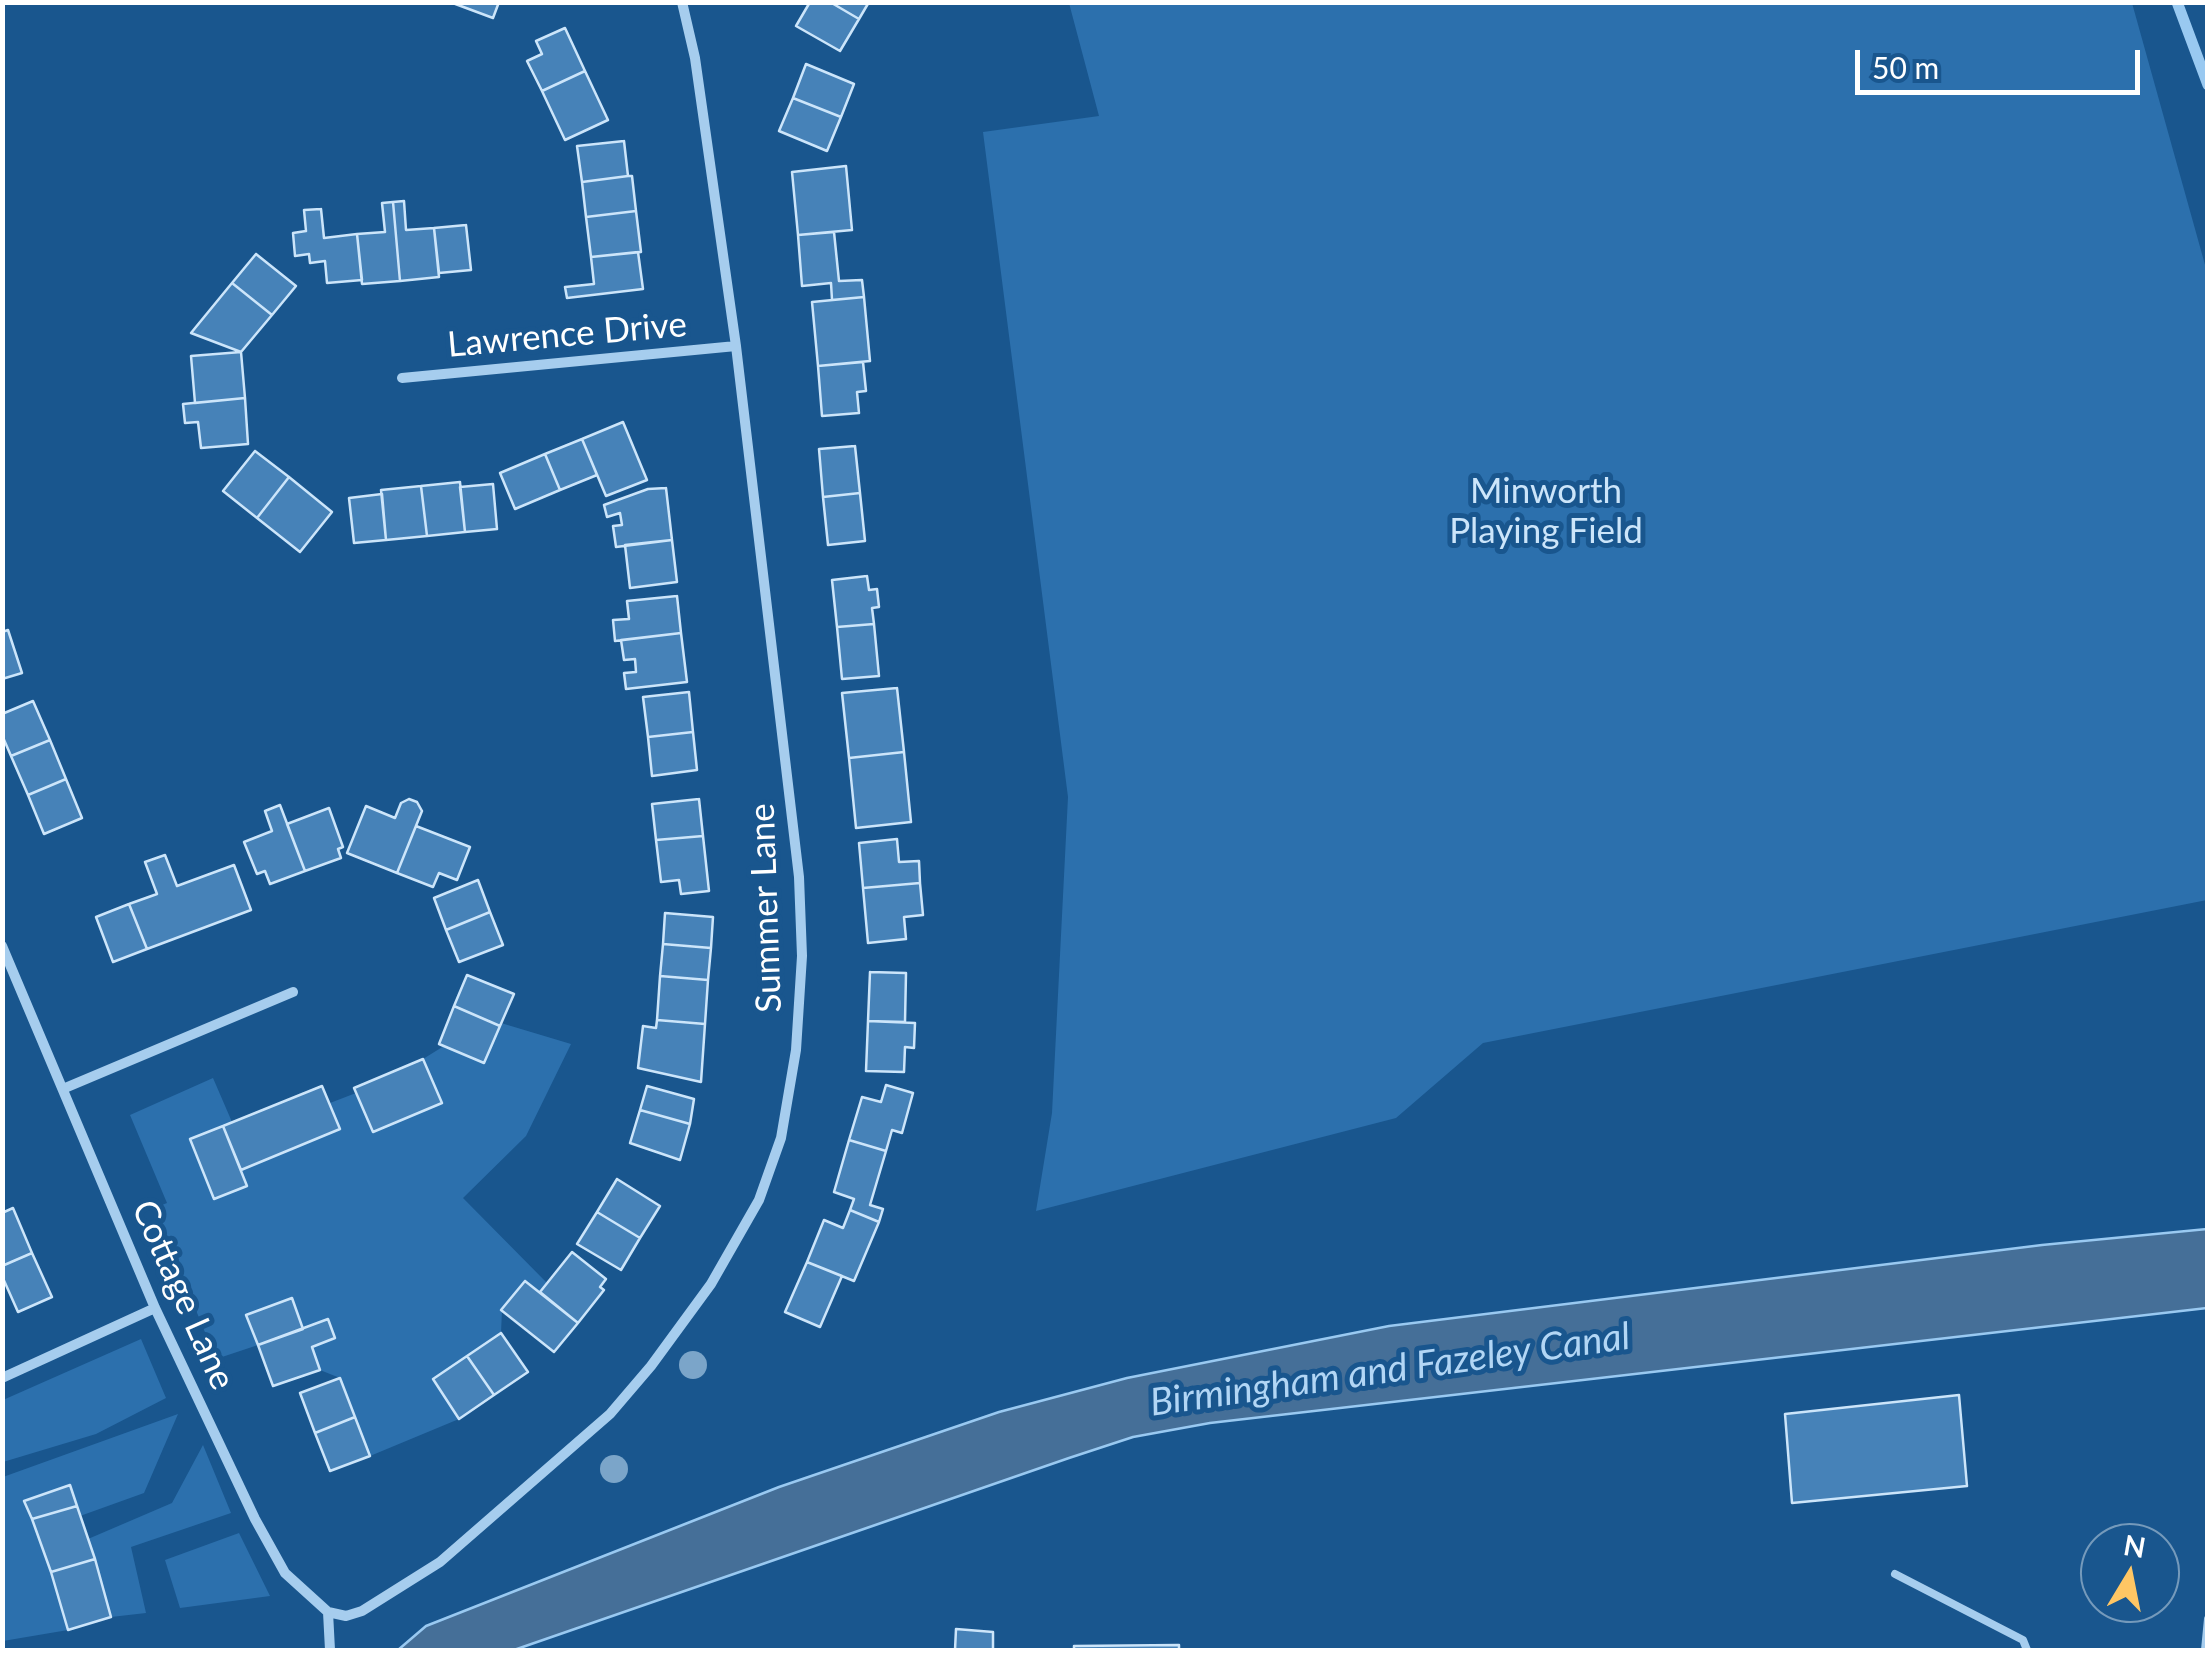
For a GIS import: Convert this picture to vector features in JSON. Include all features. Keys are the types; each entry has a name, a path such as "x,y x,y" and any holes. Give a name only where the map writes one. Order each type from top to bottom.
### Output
{"street":[{"name":"Summer Lane","path":"328,1612 346,1616 362,1612 440,1562 610,1414 711,1284 759,1200 780,1138 796,1050 802,956 800,877 736,346 694,58 682,2"},
{"name":"Lawrence Drive","path":"402,378 736,346"},
{"name":"Cottage Lane","path":"2,946 66,1088 155,1308 255,1519 286,1573 328,1612"},
{"path":"66,1088 293,992"},
{"path":"2,1378 155,1308"},
{"path":"328,1612 330,1650"}],"lane":[{"path":"1895,1574 2023,1640 2027,1650"},
{"path":"2205,1650 2208,1619"}],"green space":[{"name":"Minworth Playing Field","path":"1069,3 2132,3 2207,272 2207,900 1483,1043 1396,1118 1036,1211 1052,1113 1068,797 983,132 1099,116"},
{"path":"501,1023 571,1044 526,1136 463,1198 547,1283 540,1292 525,1281 502,1310 501,1333 433,1379 459,1419 370,1456 340,1378 320,1370 292,1299 247,1315 258,1345 216,1359 154,1208 167,1203 130,1115 213,1078 232,1122 190,1140 215,1199 247,1186 241,1170 340,1129 330,1103 356,1093 441,1102 423,1059 444,1046 484,1063"},
{"path":"141,1339 166,1398 96,1434 3,1462 3,1400"},
{"path":"178,1414 144,1493 80,1516 70,1485 25,1501 68,1630 3,1641 3,1477"},
{"path":"203,1445 231,1513 131,1547 146,1613 111,1617 88,1539 172,1503"},
{"path":"239,1533 270,1596 180,1608 165,1560"}],"water":[{"name":"Birmingham and Fazeley Canal","path":"2207,1229 2207,1308 1210,1423 1133,1437 514,1650 398,1650 426,1626 779,1487 999,1412 1127,1378 1389,1326 2042,1245"}],"building":[{"path":"450,2 499,2 493,18"},
{"path":"810,2 830,2 859,19 840,51 796,26"},
{"path":"830,2 869,2 859,19"},
{"path":"565,28 585,71 542,91 527,61 542,54 536,41"},
{"path":"806,64 854,84 841,117 793,98"},
{"path":"585,71 608,120 565,140 542,91"},
{"path":"793,98 841,117 827,151 779,131"},
{"path":"624,141 628,176 582,182 577,146"},
{"path":"846,166 852,230 798,235 792,172"},
{"path":"632,176 636,211 586,217 582,182"},
{"path":"404,201 406,230 434,228 439,277 400,281 393,202"},
{"path":"393,202 400,281 362,284 357,234 385,232 382,203"},
{"path":"321,209 324,238 357,234 362,280 327,283 325,261 310,263 309,254 295,256 293,233 306,231 304,210"},
{"path":"636,211 641,252 591,257 586,217"},
{"path":"466,225 471,270 439,273 434,228"},
{"path":"834,232 839,281 862,280 864,297 832,300 831,283 802,286 798,235"},
{"path":"638,252 643,289 567,298 565,287 594,284 591,257"},
{"path":"256,254 296,286 272,315 232,283"},
{"path":"232,283 272,315 241,352 191,333"},
{"path":"864,297 870,361 818,366 812,302"},
{"path":"241,352 245,398 195,403 191,356"},
{"path":"863,362 866,391 857,392 859,413 822,416 818,366"},
{"path":"245,398 248,444 201,448 198,422 185,423 183,404"},
{"path":"623,422 647,480 606,496 582,439"},
{"path":"582,439 597,475 560,490 545,454"},
{"path":"855,446 860,493 823,497 819,449"},
{"path":"255,451 289,477 257,518 223,491"},
{"path":"545,454 560,490 515,509 500,473"},
{"path":"289,477 332,512 300,552 257,518"},
{"path":"460,482 465,532 427,536 421,486"},
{"path":"493,484 497,529 465,532 460,487"},
{"path":"421,486 427,536 386,540 381,490"},
{"path":"666,488 672,540 616,547 613,526 622,525 620,513 607,517 604,505 648,489"},
{"path":"860,493 865,541 828,545 823,497"},
{"path":"382,494 386,540 354,543 349,498"},
{"path":"672,540 677,582 630,588 625,545"},
{"path":"867,576 869,590 877,589 879,607 872,608 874,624 837,627 832,580"},
{"path":"677,596 681,633 615,641 613,620 629,619 627,601"},
{"path":"874,624 879,676 842,679 837,627"},
{"path":"8,630 22,673 2,679 2,632"},
{"path":"681,633 687,682 626,689 624,673 636,672 635,659 624,660 621,640"},
{"path":"897,688 904,752 849,758 842,693"},
{"path":"689,692 693,732 648,737 643,697"},
{"path":"33,701 50,740 11,756 2,735 2,714"},
{"path":"693,732 697,770 652,776 648,737"},
{"path":"50,740 66,779 28,795 11,756"},
{"path":"904,752 911,822 856,828 849,758"},
{"path":"66,779 82,818 44,834 28,795"},
{"path":"409,799 417,802 422,811 397,873 347,853 366,806 395,818 401,803"},
{"path":"699,799 703,836 656,840 652,804"},
{"path":"280,805 305,871 270,884 265,871 257,874 244,842 272,831 265,811"},
{"path":"329,808 343,847 338,849 341,858 305,871 287,824"},
{"path":"416,826 470,847 457,880 439,873 433,887 397,873"},
{"path":"703,836 709,891 681,894 679,880 661,882 656,840"},
{"path":"897,839 899,862 919,861 920,883 863,888 859,843"},
{"path":"165,855 177,886 234,865 251,910 147,949 129,904 157,894 145,862"},
{"path":"478,880 490,912 446,930 434,898"},
{"path":"920,883 923,915 904,917 906,939 868,943 863,888"},
{"path":"129,904 147,949 113,962 96,917"},
{"path":"490,912 503,945 459,962 446,930"},
{"path":"665,913 713,917 711,948 663,944"},
{"path":"663,944 711,948 708,980 660,976"},
{"path":"870,972 906,973 905,1022 868,1021"},
{"path":"467,975 514,994 500,1026 454,1006"},
{"path":"660,976 708,980 705,1024 657,1020"},
{"path":"454,1006 500,1026 484,1063 439,1044"},
{"path":"657,1020 705,1024 701,1082 638,1068 643,1026 656,1028"},
{"path":"868,1021 915,1023 914,1048 905,1047 904,1072 866,1071"},
{"path":"423,1059 442,1103 373,1132 354,1088"},
{"path":"886,1085 913,1093 902,1133 892,1130 886,1151 849,1140 862,1097 881,1102"},
{"path":"322,1086 340,1129 241,1170 223,1126"},
{"path":"647,1086 694,1099 690,1124 640,1110"},
{"path":"640,1110 690,1124 680,1160 630,1143"},
{"path":"223,1126 247,1186 214,1199 190,1139"},
{"path":"849,1140 886,1151 870,1205 883,1209 879,1222 850,1210 854,1199 834,1192"},
{"path":"617,1179 660,1206 640,1238 597,1212"},
{"path":"13,1208 32,1253 2,1266 2,1213"},
{"path":"850,1210 879,1222 854,1281 807,1262 824,1220 843,1228"},
{"path":"597,1212 640,1238 621,1270 577,1244"},
{"path":"572,1252 606,1279 600,1287 604,1290 578,1323 540,1292"},
{"path":"32,1253 52,1297 18,1312 2,1276 2,1266"},
{"path":"807,1262 842,1276 820,1327 785,1312"},
{"path":"525,1281 578,1323 554,1352 501,1310"},
{"path":"292,1298 303,1329 258,1345 246,1315"},
{"path":"328,1319 335,1338 312,1347 320,1370 273,1386 258,1345"},
{"path":"501,1333 528,1372 494,1395 467,1356"},
{"path":"467,1356 494,1395 459,1419 433,1379"},
{"path":"340,1378 355,1417 315,1433 300,1393"},
{"path":"1959,1395 1967,1486 1792,1503 1785,1414"},
{"path":"355,1417 370,1456 330,1471 315,1433"},
{"path":"70,1485 77,1506 32,1519 24,1501"},
{"path":"77,1506 95,1559 51,1572 32,1519"},
{"path":"95,1559 111,1617 68,1630 51,1572"},
{"path":"956,1629 993,1632 993,1650 955,1650"},
{"path":"1179,1645 1179,1650 1074,1650 1074,1646"}],"waterway":[{"path":"2177,2 2208,85"}]}
